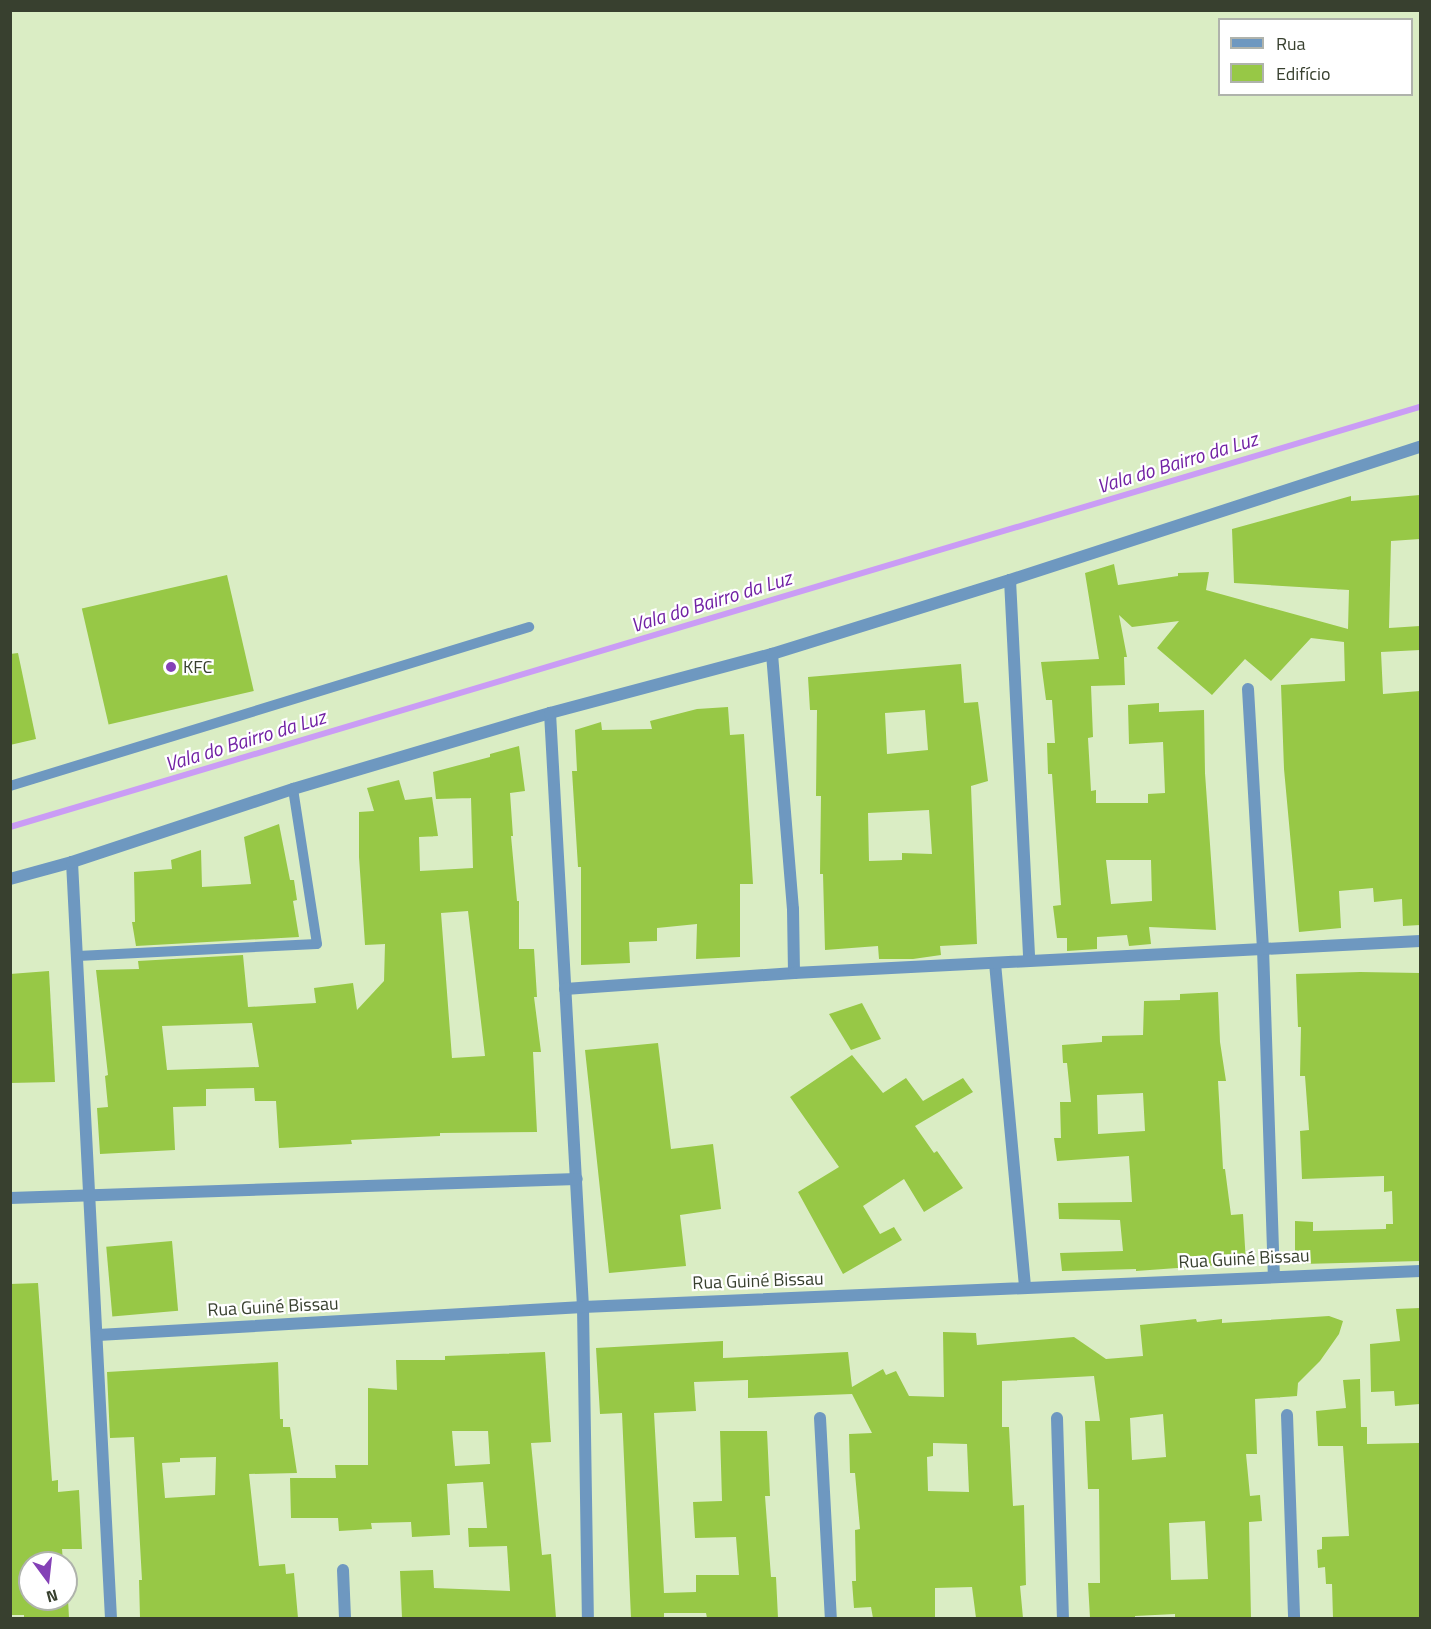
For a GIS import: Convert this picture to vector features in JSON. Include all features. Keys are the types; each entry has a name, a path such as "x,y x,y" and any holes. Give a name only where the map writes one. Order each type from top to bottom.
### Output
{"street":[{"path":"10,879 72,862 293,789 550,713 772,654 1010,580 1420,447"},
{"path":"1010,580 1029,960"},
{"path":"772,654 793,909 794,973"},
{"path":"1248,689 1263,948 1274,1275"},
{"path":"550,713 583,1307 588,1618"},
{"path":"72,862 111,1618"},
{"path":"565,989 794,973 1420,941"},
{"path":"995,963 1025,1288"},
{"path":"10,1198 577,1179"},
{"name":"Rua Guiné Bissau","path":"98,1335 583,1307 1274,1275 1420,1271"},
{"path":"1287,1415 1294,1618"},
{"path":"820,1418 831,1618"},
{"path":"1057,1418 1064,1618"},
{"path":"343,1570 345,1618"}],"lane":[{"path":"10,786 529,627"},
{"path":"78,956 317,945 293,789"}],"building":[{"path":"1420,495 1420,539 1391,541 1389,628 1420,626 1420,650 1381,652 1383,694 1420,691 1420,925 1403,926 1402,899 1374,902 1373,888 1339,891 1341,928 1299,932 1284,769 1281,685 1345,681 1344,642 1311,638 1271,681 1245,659 1212,695 1157,648 1179,621 1132,627 1119,615 1127,657 1124,657 1125,685 1091,686 1093,737 1088,738 1091,791 1096,790 1096,803 1148,803 1148,794 1165,793 1163,742 1129,744 1128,705 1159,703 1159,712 1204,710 1205,773 1216,930 1149,927 1151,944 1129,946 1127,935 1097,937 1097,949 1067,951 1067,938 1057,938 1053,906 1061,905 1052,774 1048,774 1047,743 1055,743 1052,700 1046,700 1041,662 1099,659 1085,573 1114,564 1118,585 1178,576 1178,573 1209,572 1206,590 1348,629 1349,590 1234,583 1232,529 1351,496 1351,501","holes":["1106,860 1151,860 1152,901 1111,904"]},
{"name":"KFC","path":"227,575 254,691 109,724 82,609"},
{"path":"18,653 36,739 10,745 10,654"},
{"path":"961,664 964,703 978,702 988,781 971,786 977,944 940,946 941,955 913,959 879,959 878,946 825,950 823,874 820,874 821,796 816,796 817,710 810,710 808,677","holes":["925,710 928,750 887,754 885,713","929,810 932,854 902,853 902,860 869,861 868,813"]},
{"path":"728,707 730,735 744,734 753,884 740,884 740,957 696,959 697,924 657,928 657,941 629,942 630,963 581,965 581,867 578,867 572,771 577,771 575,730 601,722 602,730 652,729 650,721 697,709"},
{"path":"519,746 525,791 510,793 513,836 511,836 517,901 519,901 519,949 534,949 537,997 534,997 541,1052 533,1052 537,1132 440,1133 440,1136 351,1140 352,1144 279,1148 276,1101 255,1101 254,1088 206,1089 206,1106 173,1107 175,1150 100,1154 97,1108 108,1107 105,1076 108,1075 96,970 139,969 138,961 243,955 248,1007 316,1003 314,988 353,983 357,1010 384,981 385,944 365,945 359,857 359,812 374,811 367,788 399,780 405,800 432,797 438,836 419,837 420,871 473,868 471,798 436,799 433,772 490,757 490,754","holes":["468,911 485,1056 452,1058 441,913","252,1023 259,1067 167,1070 162,1026"]},
{"path":"279,824 290,880 294,880 297,900 293,901 299,937 136,946 132,922 135,922 134,872 172,869 171,860 201,850 202,887 251,884 244,837"},
{"path":"49,971 55,1082 10,1083 10,974"},
{"path":"1420,973 1420,1261 1302,1264 1301,1251 1295,1251 1295,1221 1313,1222 1313,1231 1386,1229 1386,1224 1393,1224 1392,1191 1384,1192 1384,1176 1302,1179 1300,1131 1309,1130 1305,1076 1300,1076 1301,1027 1298,1027 1296,974"},
{"path":"1218,992 1220,1042 1226,1081 1218,1081 1223,1169 1225,1169 1231,1215 1243,1214 1246,1263 1136,1271 1136,1269 1062,1271 1060,1253 1123,1251 1120,1220 1059,1219 1058,1203 1132,1202 1129,1156 1057,1161 1054,1138 1061,1138 1060,1102 1071,1102 1067,1063 1063,1063 1062,1045 1102,1042 1102,1036 1143,1035 1144,1001 1180,1000 1180,994","holes":["1143,1093 1145,1131 1098,1134 1097,1095"]},
{"path":"862,1003 881,1039 851,1050 829,1014"},
{"path":"658,1043 671,1149 713,1144 721,1209 680,1215 686,1266 609,1273 585,1050"},
{"path":"852,1055 883,1093 906,1078 923,1101 963,1078 973,1092 915,1126 934,1153 937,1151 963,1188 924,1212 904,1179 863,1206 880,1234 894,1227 902,1240 843,1274 798,1192 839,1167 790,1097"},
{"path":"172,1241 178,1311 112,1316 106,1247"},
{"path":"38,1283 52,1481 58,1480 58,1492 79,1490 82,1549 18,1551 18,1611 69,1611 69,1618 24,1618 24,1615 10,1615 10,1284"},
{"path":"1420,1308 1420,1404 1395,1406 1394,1391 1371,1392 1370,1344 1400,1341 1396,1309"},
{"path":"1329,1316 1343,1321 1339,1334 1320,1361 1298,1383 1297,1396 1255,1399 1257,1454 1246,1454 1250,1496 1260,1495 1262,1521 1249,1522 1251,1618 1175,1618 1175,1614 1135,1616 1135,1618 1090,1618 1088,1583 1100,1583 1099,1489 1088,1489 1085,1421 1100,1421 1094,1376 1002,1381 1002,1427 1009,1427 1013,1506 1024,1505 1026,1585 1020,1586 1023,1618 976,1618 972,1587 935,1588 935,1618 873,1618 871,1607 854,1608 852,1581 856,1581 855,1530 860,1529 855,1473 850,1473 849,1434 872,1433 852,1394 748,1398 748,1380 694,1382 696,1411 654,1413 664,1593 696,1592 696,1575 739,1575 736,1537 695,1538 693,1502 722,1501 720,1431 767,1431 770,1496 765,1496 771,1577 776,1577 778,1618 707,1618 706,1613 664,1613 664,1618 631,1618 622,1413 600,1414 596,1348 723,1341 723,1358 848,1352 852,1387 883,1369 886,1375 896,1371 909,1396 944,1397 943,1332 976,1333 977,1345 1074,1337 1106,1359 1143,1356 1140,1325 1196,1319 1197,1322 1222,1319 1222,1323","holes":["1163,1414 1166,1457 1132,1460 1130,1418","933,1443 967,1444 969,1492 928,1491 927,1457 933,1456","1205,1521 1208,1579 1171,1580 1169,1523"]},
{"path":"545,1352 551,1442 531,1443 542,1555 551,1554 556,1618 402,1618 400,1571 433,1570 434,1588 510,1591 507,1546 469,1547 468,1528 487,1528 483,1482 447,1484 450,1535 412,1537 411,1522 371,1523 372,1529 339,1531 338,1518 291,1518 290,1478 336,1478 335,1465 368,1465 368,1388 397,1390 396,1360 445,1360 445,1356","holes":["452,1431 488,1431 490,1464 455,1466"]},
{"path":"278,1362 280,1419 283,1419 283,1427 290,1427 297,1473 249,1474 259,1566 285,1564 286,1574 294,1573 298,1618 140,1618 139,1580 142,1580 134,1437 110,1438 107,1372","holes":["216,1457 215,1495 165,1498 162,1463 180,1462 180,1458"]},
{"path":"1360,1379 1361,1427 1367,1427 1367,1444 1420,1443 1420,1618 1333,1618 1332,1584 1326,1584 1325,1567 1318,1568 1317,1550 1322,1549 1322,1537 1349,1536 1343,1446 1318,1446 1316,1411 1346,1408 1343,1380"}],"waterway":[{"name":"Vala do Bairro da Luz","path":"10,827 1420,407"}],"place":[{"name":"KFC","path":"171,667"}]}
